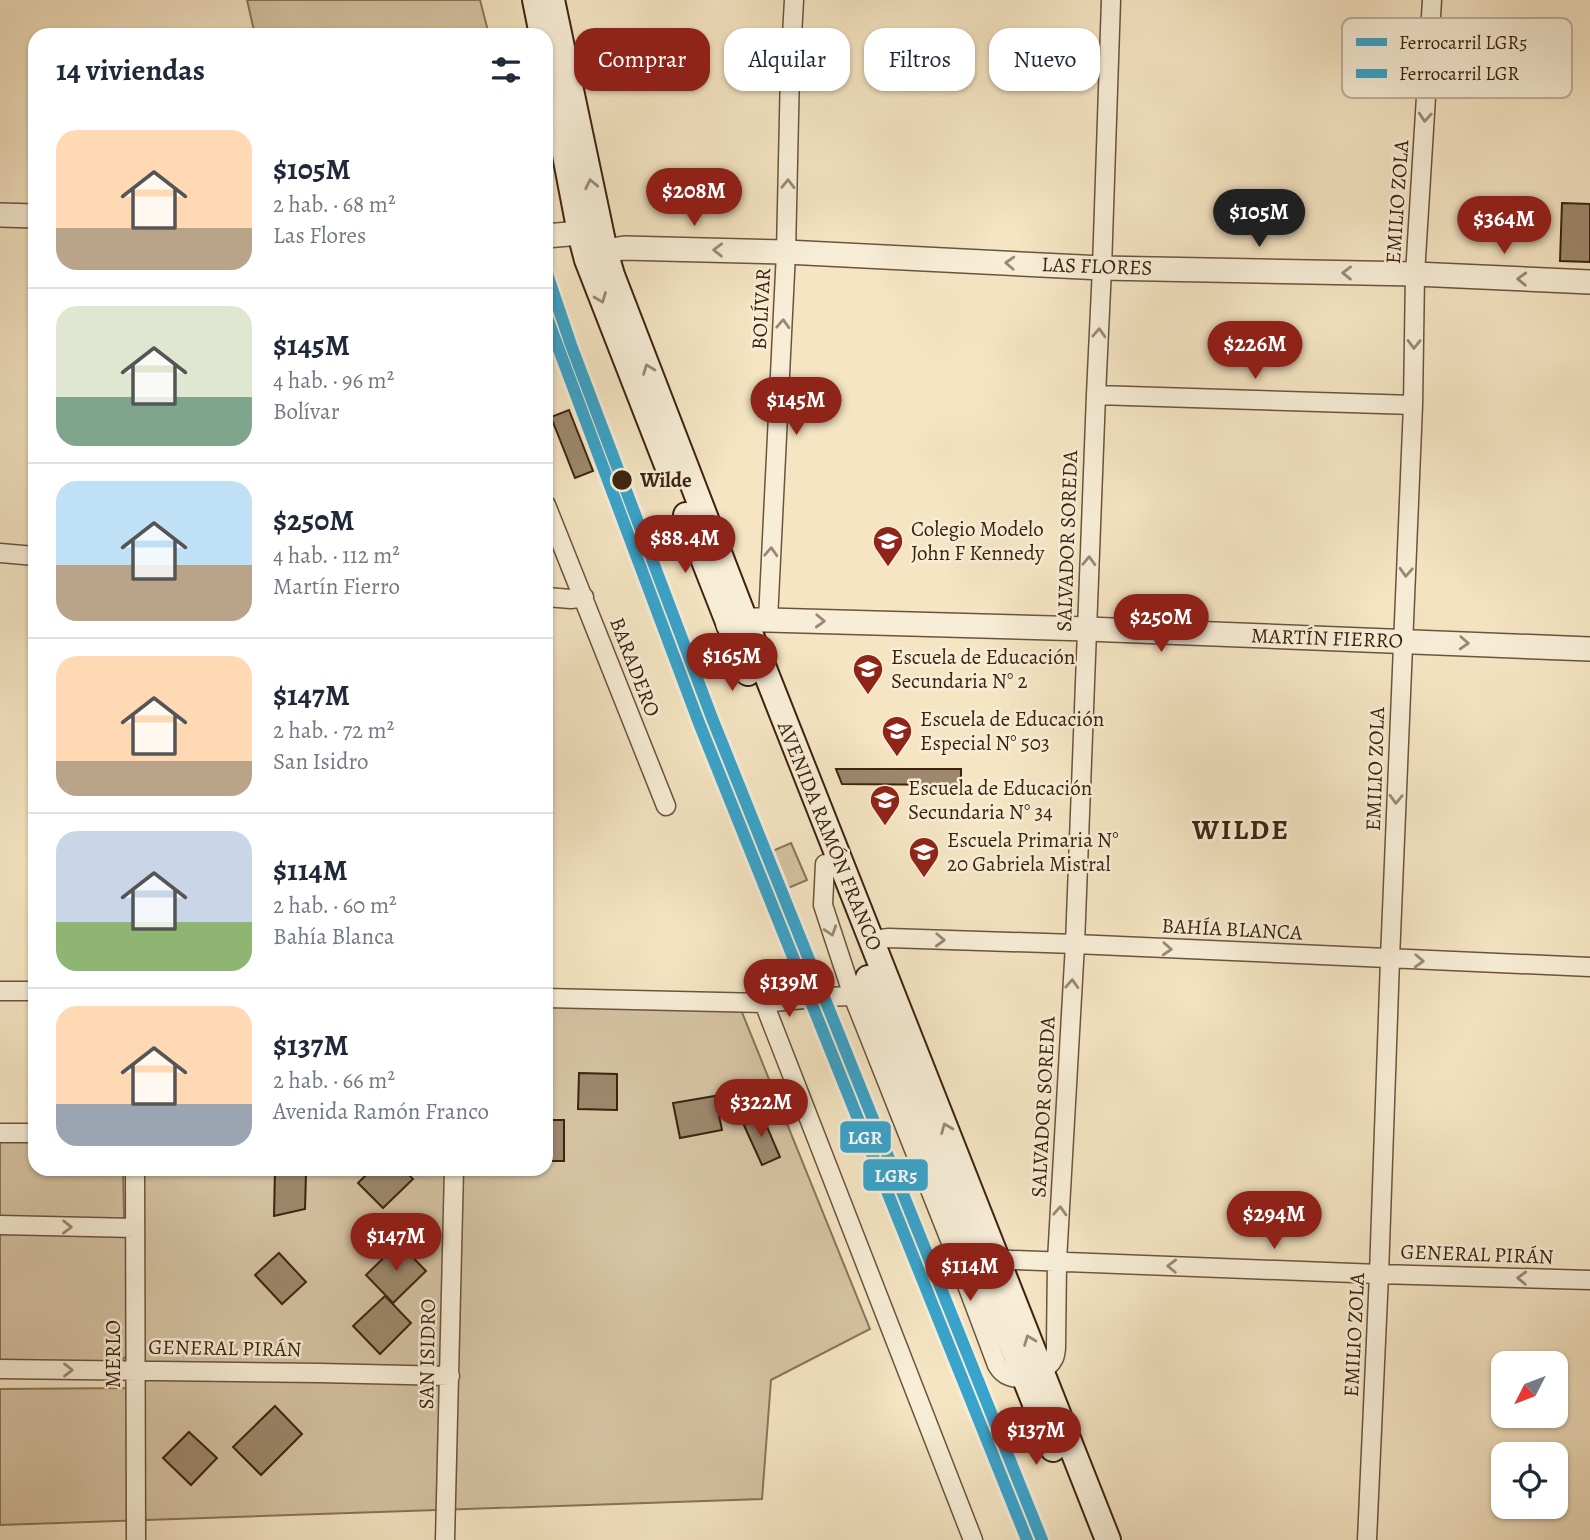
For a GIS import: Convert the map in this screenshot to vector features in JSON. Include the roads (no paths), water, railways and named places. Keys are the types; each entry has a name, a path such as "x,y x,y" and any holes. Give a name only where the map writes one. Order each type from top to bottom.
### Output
{"main road":[{"path":"535,0 541,28"},
{"name":"AVENIDA RAMÓN FRANCO","path":"552,0 612,275 872,940 1091,1540"},
{"name":"AVENIDA RAMÓN FRANCO","path":"553,93 580,233 594,280 747,621 778,744 988,1259"},
{"name":"AVENIDA RAMÓN FRANCO","path":"1032,1374 1108,1540"}],"street":[{"name":"BOLÍVAR","path":"747,621 786,252 794,0"},
{"name":"SALVADOR SOREDA","path":"1032,1374 1054,1358 1056,1347 1057,1261 1075,944 1111,0"},
{"name":"EMILIO ZOLA","path":"1431,18 1432,0"},
{"name":"EMILIO ZOLA","path":"1367,1540 1413,405 1415,274 1426,98"},
{"path":"0,215 28,216"},
{"path":"553,235 580,233"},
{"name":"LAS FLORES","path":"605,251 624,248 786,252 1102,268 1415,274 1590,282"},
{"path":"1096,395 1413,405"},
{"name":"BARADERO","path":"553,522 666,806"},
{"path":"0,553 28,555"},
{"path":"553,598 584,597"},
{"name":"MARTÍN FIERRO","path":"747,621 1087,629 1590,649"},
{"path":"825,864 823,905 853,996 997,1365 1002,1373 1015,1378 1032,1374"},
{"name":"BAHÍA BLANCA","path":"872,940 1075,944 1590,967"},
{"path":"0,991 28,991"},
{"path":"553,998 764,1003 853,996"},
{"path":"764,1003 973,1540"},
{"path":"0,1133 28,1133"},
{"name":"MERLO","path":"135,1176 136,1540"},
{"name":"SAN ISIDRO","path":"445,1540 454,1176"},
{"path":"0,1225 135,1228"},
{"path":"950,1240 960,1250 988,1259"},
{"name":"GENERAL PIRÁN","path":"988,1259 1590,1280"},
{"name":"GENERAL PIRÁN","path":"0,1369 450,1377"}],"rail line":[{"name":"LGR5","path":"553,292 712,718 1042,1540"},
{"name":"LGR","path":"553,334 699,723 1027,1540"}],"place":[{"name":"Wilde","path":"622,480"},
{"name":"Colegio Modelo John F Kennedy","path":"888,568"},
{"name":"Escuela de Educación Secundaria N° 2","path":"868,696"},
{"name":"Escuela de Educación Especial N° 503","path":"897,758"},
{"name":"Escuela de Educación Secundaria N° 34","path":"885,827"},
{"name":"Escuela Primaria N° 20 Gabriela Mistral","path":"924,879"}],"district":[{"name":"WILDE","path":"1241,829"}]}
